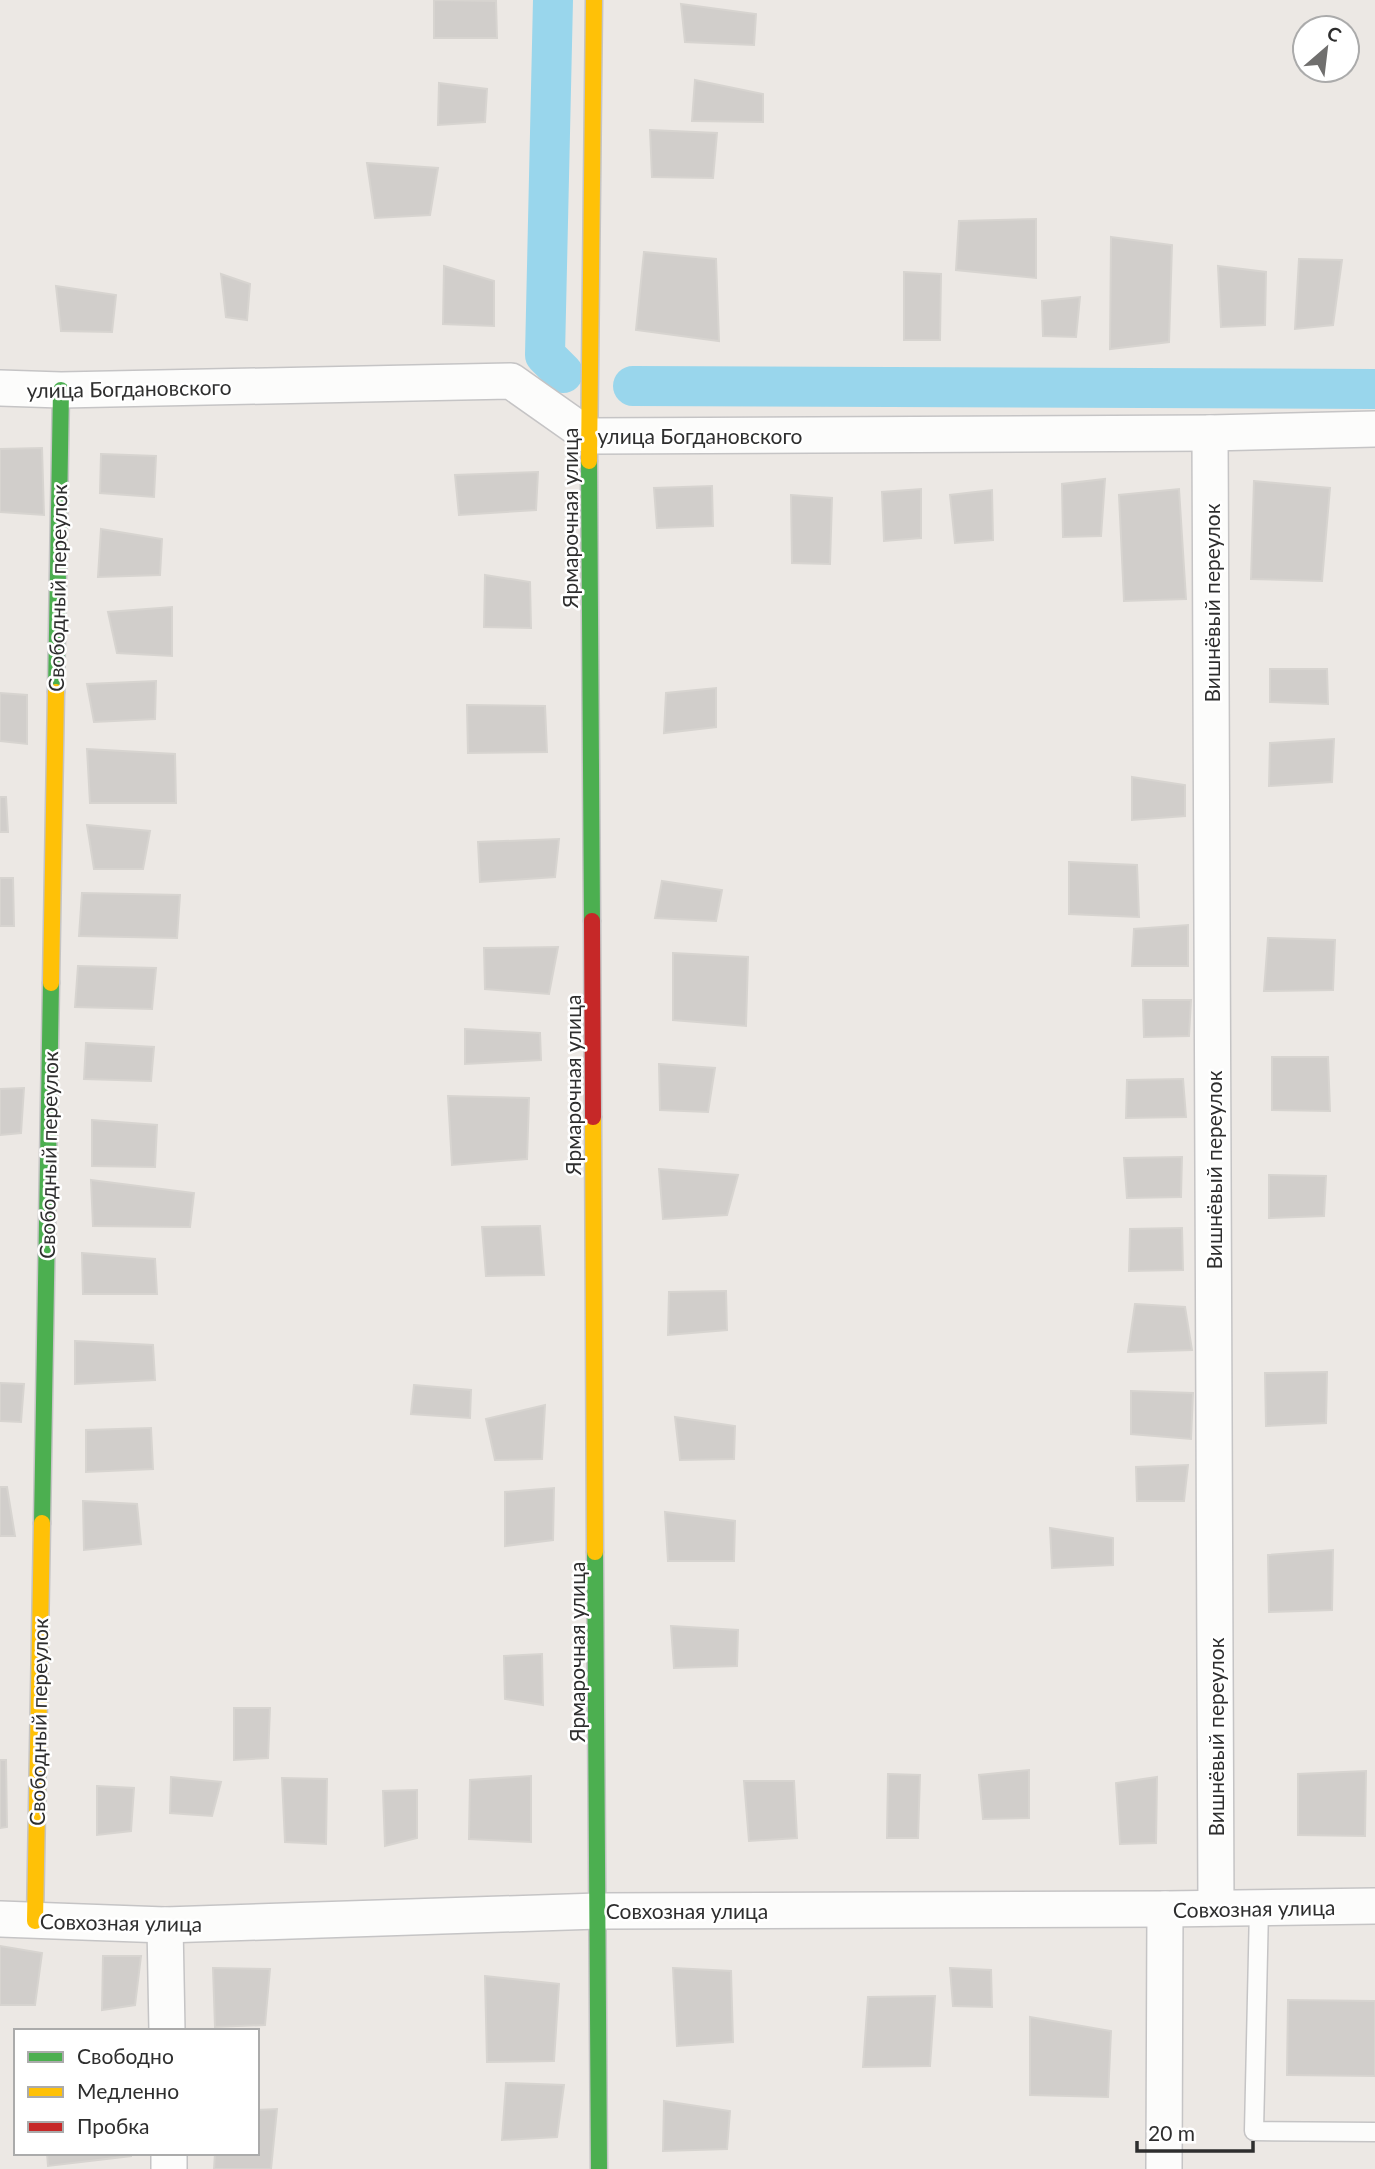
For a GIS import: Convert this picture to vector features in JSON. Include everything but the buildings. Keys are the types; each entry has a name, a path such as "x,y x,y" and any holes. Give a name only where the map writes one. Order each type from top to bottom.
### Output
{"street":[{"name":"Ярмарочная улица","path":"594,0 589,436 599,2169"},
{"name":"улица Богдановского","path":"0,388 61,390 511,381 589,436 1210,433 1375,429"},
{"name":"Свободный переулок","path":"35,1921 61,390"},
{"name":"Вишнёвый переулок","path":"1210,433 1216,1908"},
{"name":"Совхозная улица","path":"0,1920 165,1925 598,1911 1375,1906"},
{"path":"1164,2169 1165,1909"},
{"path":"165,1925 167,2029"}],"lane":[{"path":"1259,1908 1254,2131 1375,2133"}],"waterway":[{"path":"553,0 545,355 563,373"},
{"path":"633,386 1375,389"}],"traffic: fast":[{"path":"56,692 61,390"},
{"path":"589,461 592,921"},
{"path":"42,1523 51,983"},
{"path":"595,1552 599,2169"}],"traffic: slow":[{"path":"589,461 594,0"},
{"path":"51,983 56,692"},
{"path":"593,1117 595,1552"},
{"path":"35,1921 42,1523"}],"traffic: jam":[{"path":"592,921 593,1117"}]}
